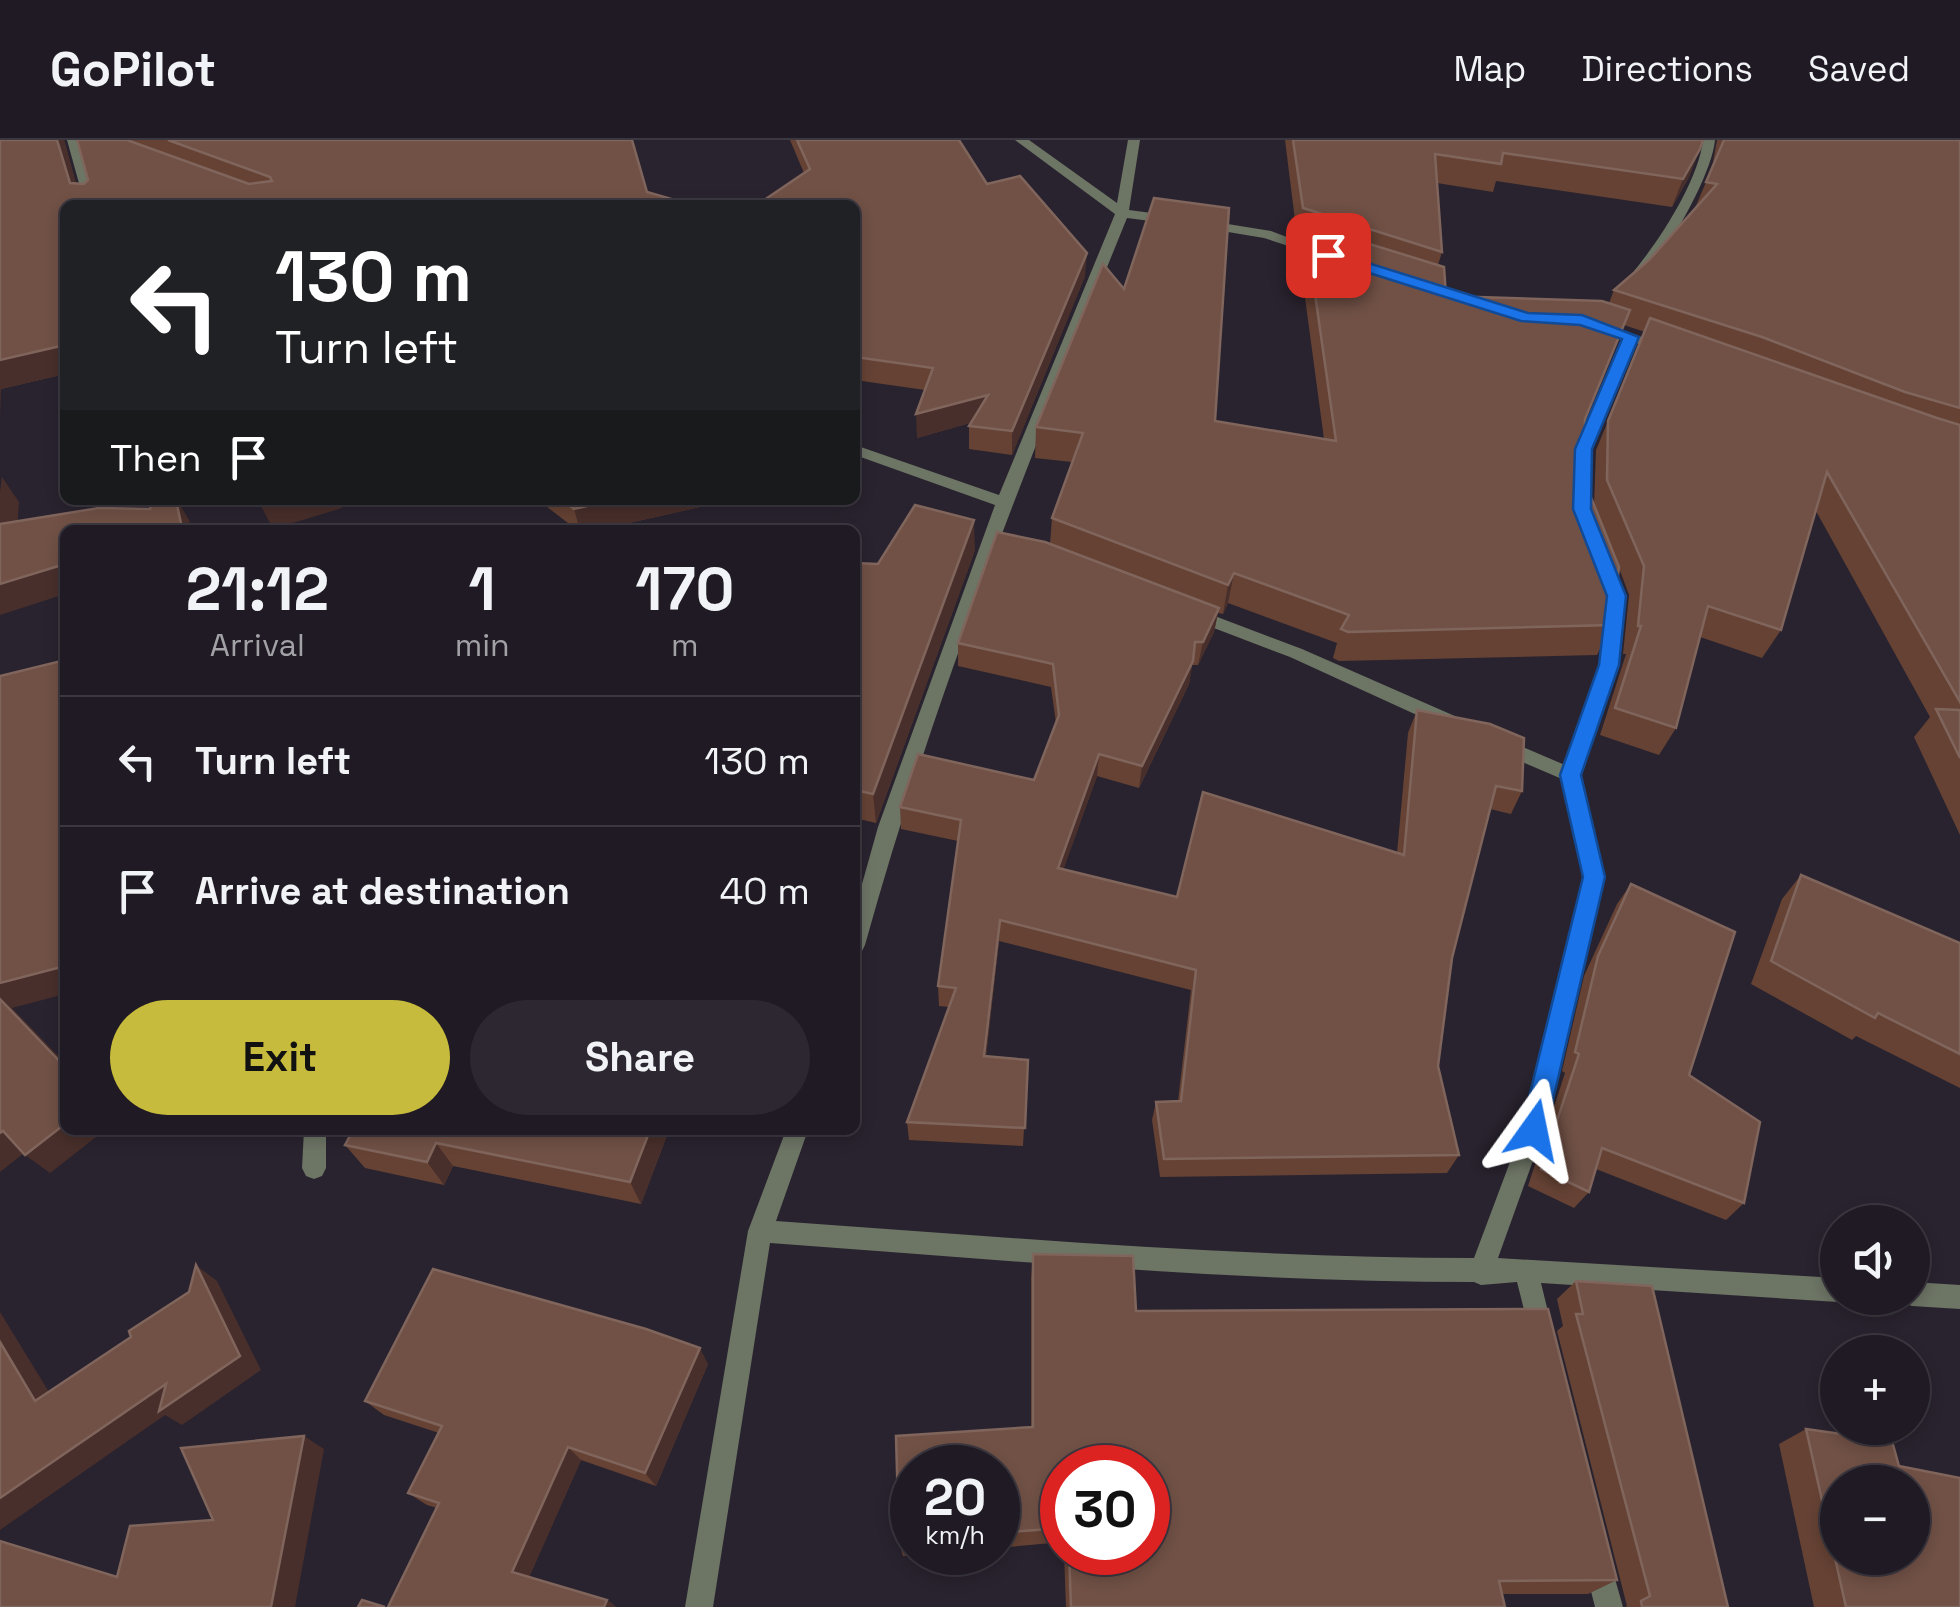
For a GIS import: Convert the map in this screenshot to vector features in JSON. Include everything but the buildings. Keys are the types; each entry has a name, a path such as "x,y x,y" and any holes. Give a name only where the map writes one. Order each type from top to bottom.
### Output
{"street":[{"path":"73,140 90,200"},
{"path":"1021,140 1122,212 1266,234 1334,257"},
{"path":"860,927 888,827 1003,540 1004,502 1122,212 1134,140"},
{"path":"1632,280 1653,258 1708,160 1709,140"},
{"path":"1596,310 1582,320 1686,354"},
{"path":"1583,494 1584,449 1631,337"},
{"path":"860,452 1004,502"},
{"path":"1481,1273 1534,1130 1594,877 1570,775 1609,665 1617,596 1596,544"},
{"path":"1172,605 1461,726"},
{"path":"1479,734 1570,775"},
{"path":"314,1135 314,1168"},
{"path":"700,1607 760,1231 795,1135"},
{"path":"760,1231 1078,1254 1481,1273 1526,1270 1820,1289"},
{"path":"1526,1270 1548,1364"},
{"path":"1930,1295 1960,1297"},
{"path":"1590,1532 1609,1607"}],"route":[{"path":"1328,255 1527,318 1582,320 1631,337 1584,449 1582,509 1617,596 1609,665 1570,775 1594,877 1534,1130"}]}
